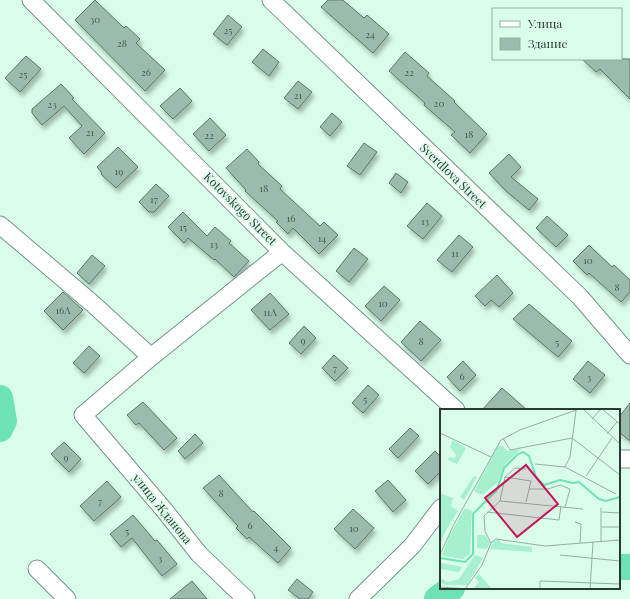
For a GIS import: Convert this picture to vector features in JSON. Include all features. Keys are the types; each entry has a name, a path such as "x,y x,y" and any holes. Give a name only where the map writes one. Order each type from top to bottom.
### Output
{"street":[{"name":"Kotovskogo Street","path":"31,0 282,252 455,409"},
{"name":"Sverdlova Street","path":"271,0 580,297 630,355"},
{"path":"0,225 93,304 151,357 282,252"},
{"name":"улица Жданова","path":"151,357 83,416 166,510 199,554 246,599"},
{"path":"358,599 412,546 440,509"},
{"path":"37,569 67,599"}],"building":[{"path":"95,0 124,28 126,26 140,39 136,43 165,70 145,91 75,20"},
{"path":"328,0 343,0 364,18 367,15 389,34 373,53 321,7"},
{"path":"228,15 242,27 227,45 213,34"},
{"path":"263,49 279,62 269,76 252,62"},
{"path":"405,52 429,73 427,76 455,101 454,102 487,134 470,153 451,135 455,132 424,105 425,103 389,71"},
{"path":"26,56 41,69 20,92 5,78"},
{"path":"630,59 630,99 600,69 596,72 583,60"},
{"path":"298,81 312,92 298,109 284,98"},
{"path":"61,84 74,98 72,99 105,133 84,154 69,138 82,126 64,106 42,125 32,113 32,109"},
{"path":"180,88 192,101 173,119 160,106"},
{"path":"332,113 342,122 330,136 320,127"},
{"path":"210,118 226,135 209,151 193,134"},
{"path":"364,143 377,152 360,175 347,166"},
{"path":"118,147 138,167 116,188 101,174 102,173 97,167"},
{"path":"247,149 259,162 258,164 282,186 280,189 320,226 324,222 338,235 319,254 293,228 288,234 276,222 278,221 245,191 246,190 226,168"},
{"path":"509,154 521,167 511,177 538,199 529,210 506,191 489,173"},
{"path":"396,173 408,182 401,193 389,183"},
{"path":"156,184 169,196 154,212 149,212 139,202"},
{"path":"427,203 442,216 423,239 407,226"},
{"path":"183,212 207,236 215,227 231,241 229,243 249,261 234,277 215,259 214,260 188,238 184,243 168,227"},
{"path":"547,216 568,235 556,247 536,228"},
{"path":"459,235 473,247 452,272 437,260"},
{"path":"589,245 612,267 614,265 630,280 630,292 621,302 589,273 587,275 573,261"},
{"path":"354,248 368,259 349,282 336,271"},
{"path":"92,255 105,266 89,284 77,273"},
{"path":"497,275 513,293 499,307 491,300 485,306 475,296"},
{"path":"384,286 400,300 381,321 365,306"},
{"path":"63,292 83,310 63,330 44,311"},
{"path":"270,293 289,314 270,330 251,310"},
{"path":"529,304 572,341 558,357 513,319"},
{"path":"420,321 441,340 421,361 401,342"},
{"path":"304,326 316,338 301,354 289,343"},
{"path":"89,346 100,356 84,373 73,363"},
{"path":"334,355 348,368 335,381 322,368"},
{"path":"463,361 476,375 460,391 447,377"},
{"path":"588,361 605,375 590,393 573,379"},
{"path":"368,385 379,395 363,413 352,403"},
{"path":"502,388 526,409 483,409"},
{"path":"143,402 177,438 164,450 139,423 136,425 127,415"},
{"path":"630,403 630,441 620,433 620,416"},
{"path":"410,428 419,436 398,458 389,449"},
{"path":"195,434 203,443 185,459 178,451"},
{"path":"64,442 81,459 69,472 51,454"},
{"path":"435,451 440,456 440,472 428,484 415,471"},
{"path":"219,475 253,512 254,511 291,548 278,563 249,537 247,539 236,528 238,526 203,488"},
{"path":"388,480 406,500 393,512 375,491"},
{"path":"107,481 121,497 94,521 80,506"},
{"path":"353,509 374,528 355,549 334,529"},
{"path":"133,515 177,564 162,576 132,538 121,547 110,534"},
{"path":"297,579 313,592 308,599 300,599 288,590"},
{"path":"192,581 207,599 170,599"}],"waterway":[{"path":"0,398 4,421 0,429"},
{"path":"620,567 630,567"},
{"path":"437,599 451,589"}]}
